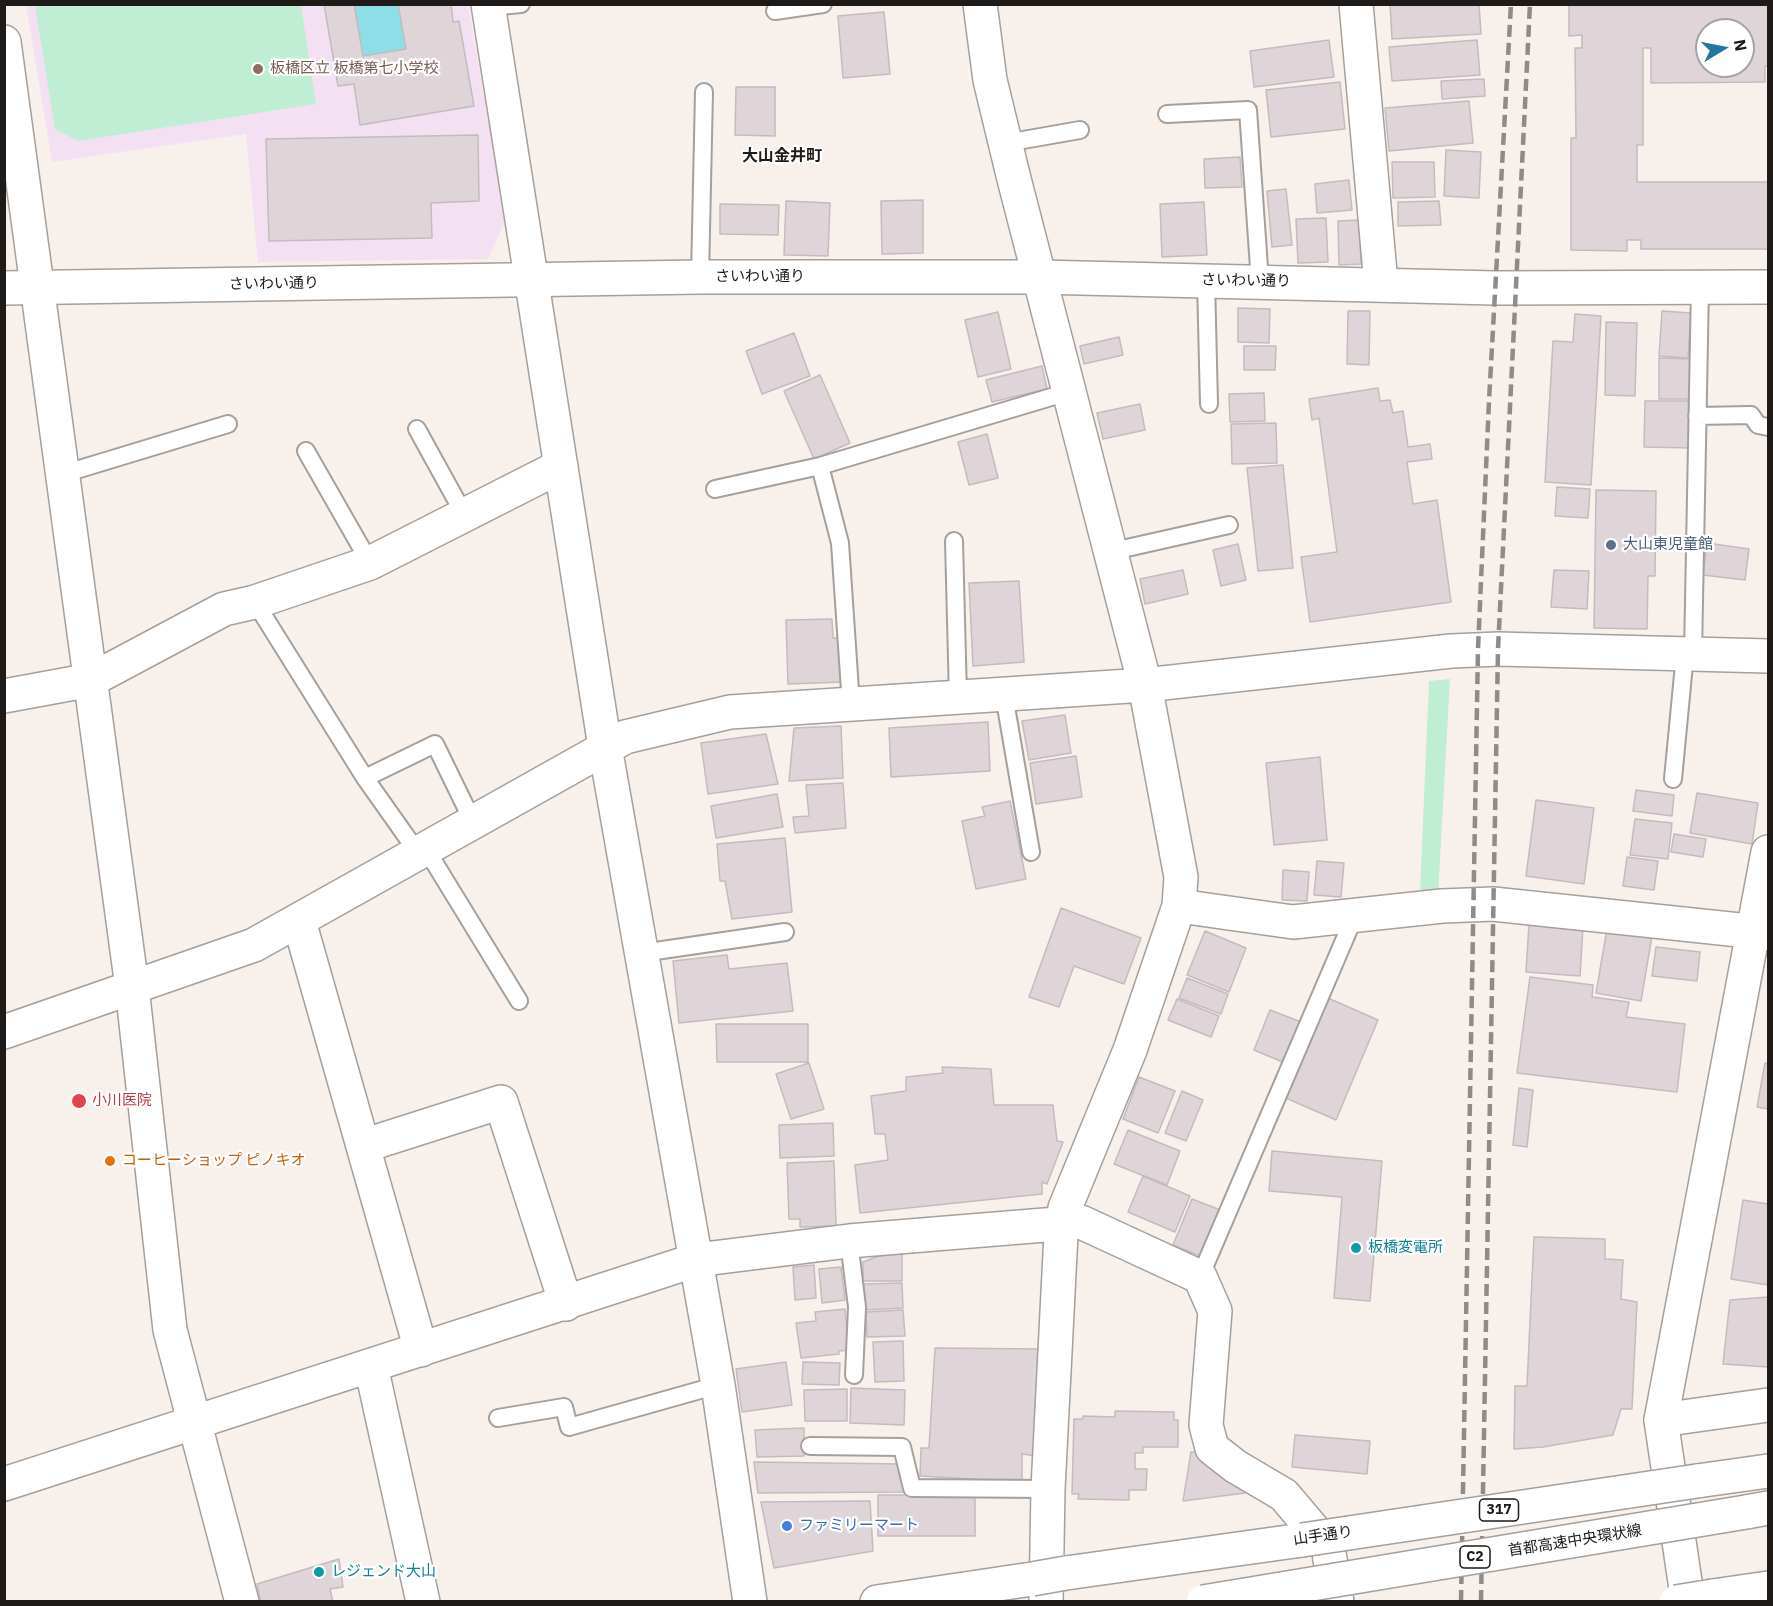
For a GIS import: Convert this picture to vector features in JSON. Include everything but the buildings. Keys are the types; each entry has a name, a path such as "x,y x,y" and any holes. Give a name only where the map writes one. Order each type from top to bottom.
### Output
{"main road":[{"path":"980,4 990,80 1068,392 1145,685 1181,877 1179,906 1130,1050 1065,1208 1048,1489 1039,1590"},
{"path":"1356,4 1381,284"},
{"path":"488,6 606,747 718,1385 750,1602"},
{"path":"4,42 132,987 170,1330 242,1602"},
{"name":"さいわい通り","path":"4,288 700,277 1039,277 1515,287 1768,287"},
{"path":"4,696 91,680 224,609 255,602 370,563 561,466"},
{"path":"4,1032 254,945 625,737 730,712 1145,685 1451,651 1498,649 1768,656"},
{"path":"1700,1599 1661,1420 1761,932 1768,852"},
{"path":"1179,906 1293,922 1442,906 1493,904 1761,932"},
{"path":"299,921 421,1350"},
{"path":"363,1146 501,1102 566,1304"},
{"path":"4,1484 566,1304 696,1260 849,1241 1082,1221 1200,1277 1215,1311 1206,1425 1212,1448 1235,1466 1284,1495 1328,1547 1337,1602"},
{"path":"371,1366 423,1602"},
{"path":"1661,1420 1768,1405"},
{"name":"山手通り","path":"878,1602 1039,1590 1066,1574 1768,1471"},
{"name":"首都高速中央環状線","path":"1203,1602 1761,1520"},
{"name":"首都高速中央環状線","path":"1309,1602 1761,1520"},
{"path":"1676,1602 1768,1588"}],"lane":[{"path":"488,6 521,4"},
{"path":"775,11 824,4"},
{"path":"700,277 704,92"},
{"path":"1167,114 1248,110 1260,282"},
{"path":"1006,143 1080,130"},
{"path":"1206,281 1209,404"},
{"path":"1673,779 1689,654 1700,287"},
{"path":"714,489 820,466 1068,392"},
{"path":"1697,416 1751,415 1758,426 1768,427"},
{"path":"63,474 228,424"},
{"path":"417,429 465,516"},
{"path":"306,451 370,563"},
{"path":"820,466 840,543 851,705"},
{"path":"1109,552 1229,525"},
{"path":"954,541 958,698"},
{"path":"255,602 365,778 422,851 519,1001"},
{"path":"1004,695 1031,852"},
{"path":"365,778 435,744 473,822"},
{"path":"1200,1277 1355,915"},
{"path":"642,953 785,932"},
{"path":"849,1241 857,1307 854,1375"},
{"path":"498,1418 564,1407 569,1427 718,1385"},
{"path":"810,1446 902,1447 912,1488 1048,1489"}],"shaded area":[{"name":"板橋区立 板橋第七小学校","path":"26,5 468,5 506,219 488,259 258,262 246,134 52,162"}],"green space":[{"path":"35,5 301,5 316,104 78,141 55,129"},
{"path":"1450,679 1438,896 1420,893 1429,681"}],"water":[{"path":"354,5 398,5 406,49 363,56"}],"railway":[{"path":"1461,1602 1478,649 1511,4"},
{"path":"1481,1602 1498,649 1530,4"}],"place":[{"name":"板橋区立 板橋第七小学校","path":"258,69"},
{"name":"大山東児童館","path":"1611,545"},
{"name":"小川医院","path":"79,1101"},
{"name":"コーヒーショップ ピノキオ","path":"110,1161"},
{"name":"板橋変電所","path":"1356,1248"},
{"name":"ファミリーマート","path":"787,1526"},
{"name":"レジェンド大山","path":"319,1572"}],"district":[{"name":"大山金井町","path":"782,156"}]}
